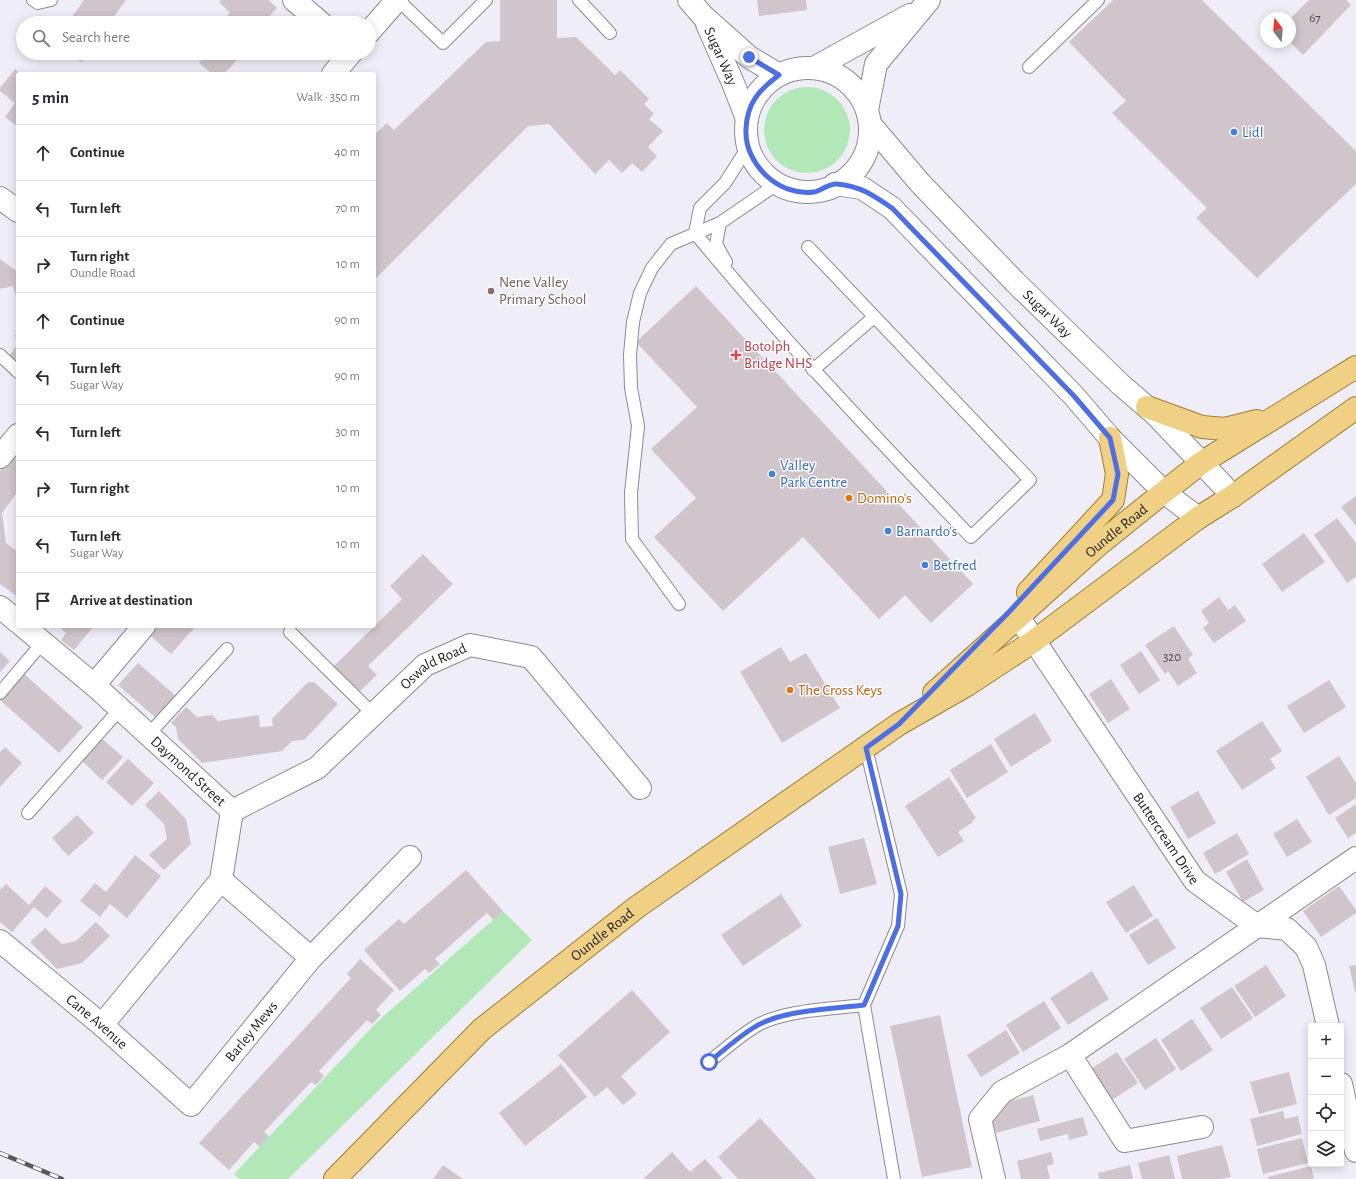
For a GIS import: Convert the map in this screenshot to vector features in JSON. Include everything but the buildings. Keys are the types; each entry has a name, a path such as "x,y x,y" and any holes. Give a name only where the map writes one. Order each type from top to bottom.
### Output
{"main road":[{"name":"Oundle Road","path":"335,1179 482,1029 637,908 899,724 1019,618 1097,546 1201,463 1356,367"},
{"path":"1147,406 1202,427 1225,429 1276,416"},
{"name":"Oundle Road","path":"899,724 967,685 1034,641 1198,518 1233,496 1356,408"},
{"path":"899,724 1008,613 1113,500 1118,474 1110,438"}],"street":[{"path":"294,0 313,16"},
{"path":"376,24 398,0"},
{"name":"Sugar Way","path":"689,0 703,16 749,57 779,75"},
{"path":"814,68 925,4"},
{"path":"868,117 859,94 847,82 831,72 814,68 796,69 779,75 764,86 753,101 746,119 748,147 754,162 765,175 777,184 795,191 814,192 835,184 850,175 863,158 870,138 868,117 876,64 925,4"},
{"name":"Sugar Way","path":"703,16 733,83 746,119"},
{"path":"335,72 345,60"},
{"name":"Sugar Way","path":"868,117 920,183 1014,282 1120,384 1147,406 1233,496"},
{"path":"835,184 862,188 892,208 1074,396 1110,438 1164,492 1198,518"},
{"path":"0,198 16,210"},
{"path":"0,457 16,438"},
{"name":"Buttercream Drive","path":"1019,618 1195,880 1257,926"},
{"name":"Daymond Street","path":"28,628 94,685 232,811 221,880"},
{"path":"94,685 142,628"},
{"name":"Oswald Road","path":"232,811 317,768 425,665 470,645 531,657 640,788"},
{"name":"Barley Mews","path":"191,1105 311,958 410,857"},
{"path":"994,1179 980,1119 1002,1092 1070,1055 1356,858"},
{"path":"102,1025 221,880 311,958"},
{"path":"1257,926 1287,929 1306,947 1314,965 1327,1023"},
{"name":"Cane Avenue","path":"0,941 102,1025 191,1105"},
{"path":"1070,1055 1125,1142 1202,1127"},
{"path":"1343,1095 1356,1151"}],"lane":[{"path":"33,0 38,3 51,0"},
{"path":"398,0 443,43 486,0"},
{"path":"579,0 610,33"},
{"path":"1029,67 1098,0"},
{"path":"695,233 700,208 724,183 748,147"},
{"path":"679,604 632,539 631,494 638,426 631,388 630,355 633,322 640,293 652,268 671,244 720,223 777,184"},
{"path":"720,223 716,244 742,291"},
{"path":"695,233 742,291 813,370 970,537 1030,480 808,247"},
{"path":"813,370 874,317"},
{"path":"0,355 16,370"},
{"path":"290,632 373,714"},
{"path":"0,693 43,642"},
{"path":"148,735 227,649"},
{"path":"28,813 120,709"},
{"path":"866,748 901,894 898,926 864,1005 894,1179"},
{"path":"709,1062 753,1027 767,1021 782,1016 864,1005"}],"green space":[{"path":"807,87 823,90 831,94 843,106 847,114 850,130 847,146 843,154 831,166 823,170 807,173 791,170 783,166 771,154 767,146 764,130 767,114 771,106 783,94 791,90"},
{"path":"503,911 532,940 288,1179 240,1179 234,1174 377,1022"}],"railway":[{"path":"0,1153 62,1179"}],"place":[{"name":"Lidl","path":"1234,132"},
{"name":"Nene Valley Primary School","path":"491,291"},
{"name":"Botolph Bridge NHS","path":"736,355"},
{"name":"Valley Park Centre","path":"772,474"},
{"name":"Domino's","path":"849,498"},
{"name":"Barnardo's","path":"888,531"},
{"name":"Betfred","path":"925,565"},
{"name":"The Cross Keys","path":"790,690"}],"route":[{"path":"709,1062 753,1027 767,1021 782,1016 864,1005 898,926 901,894 866,748 899,724 1008,613 1113,500 1118,474 1110,438 1074,396 892,208 862,188 835,184 814,192 795,191 777,184 765,175 754,162 748,147 746,119 753,101 764,86 779,75 749,57"}]}
